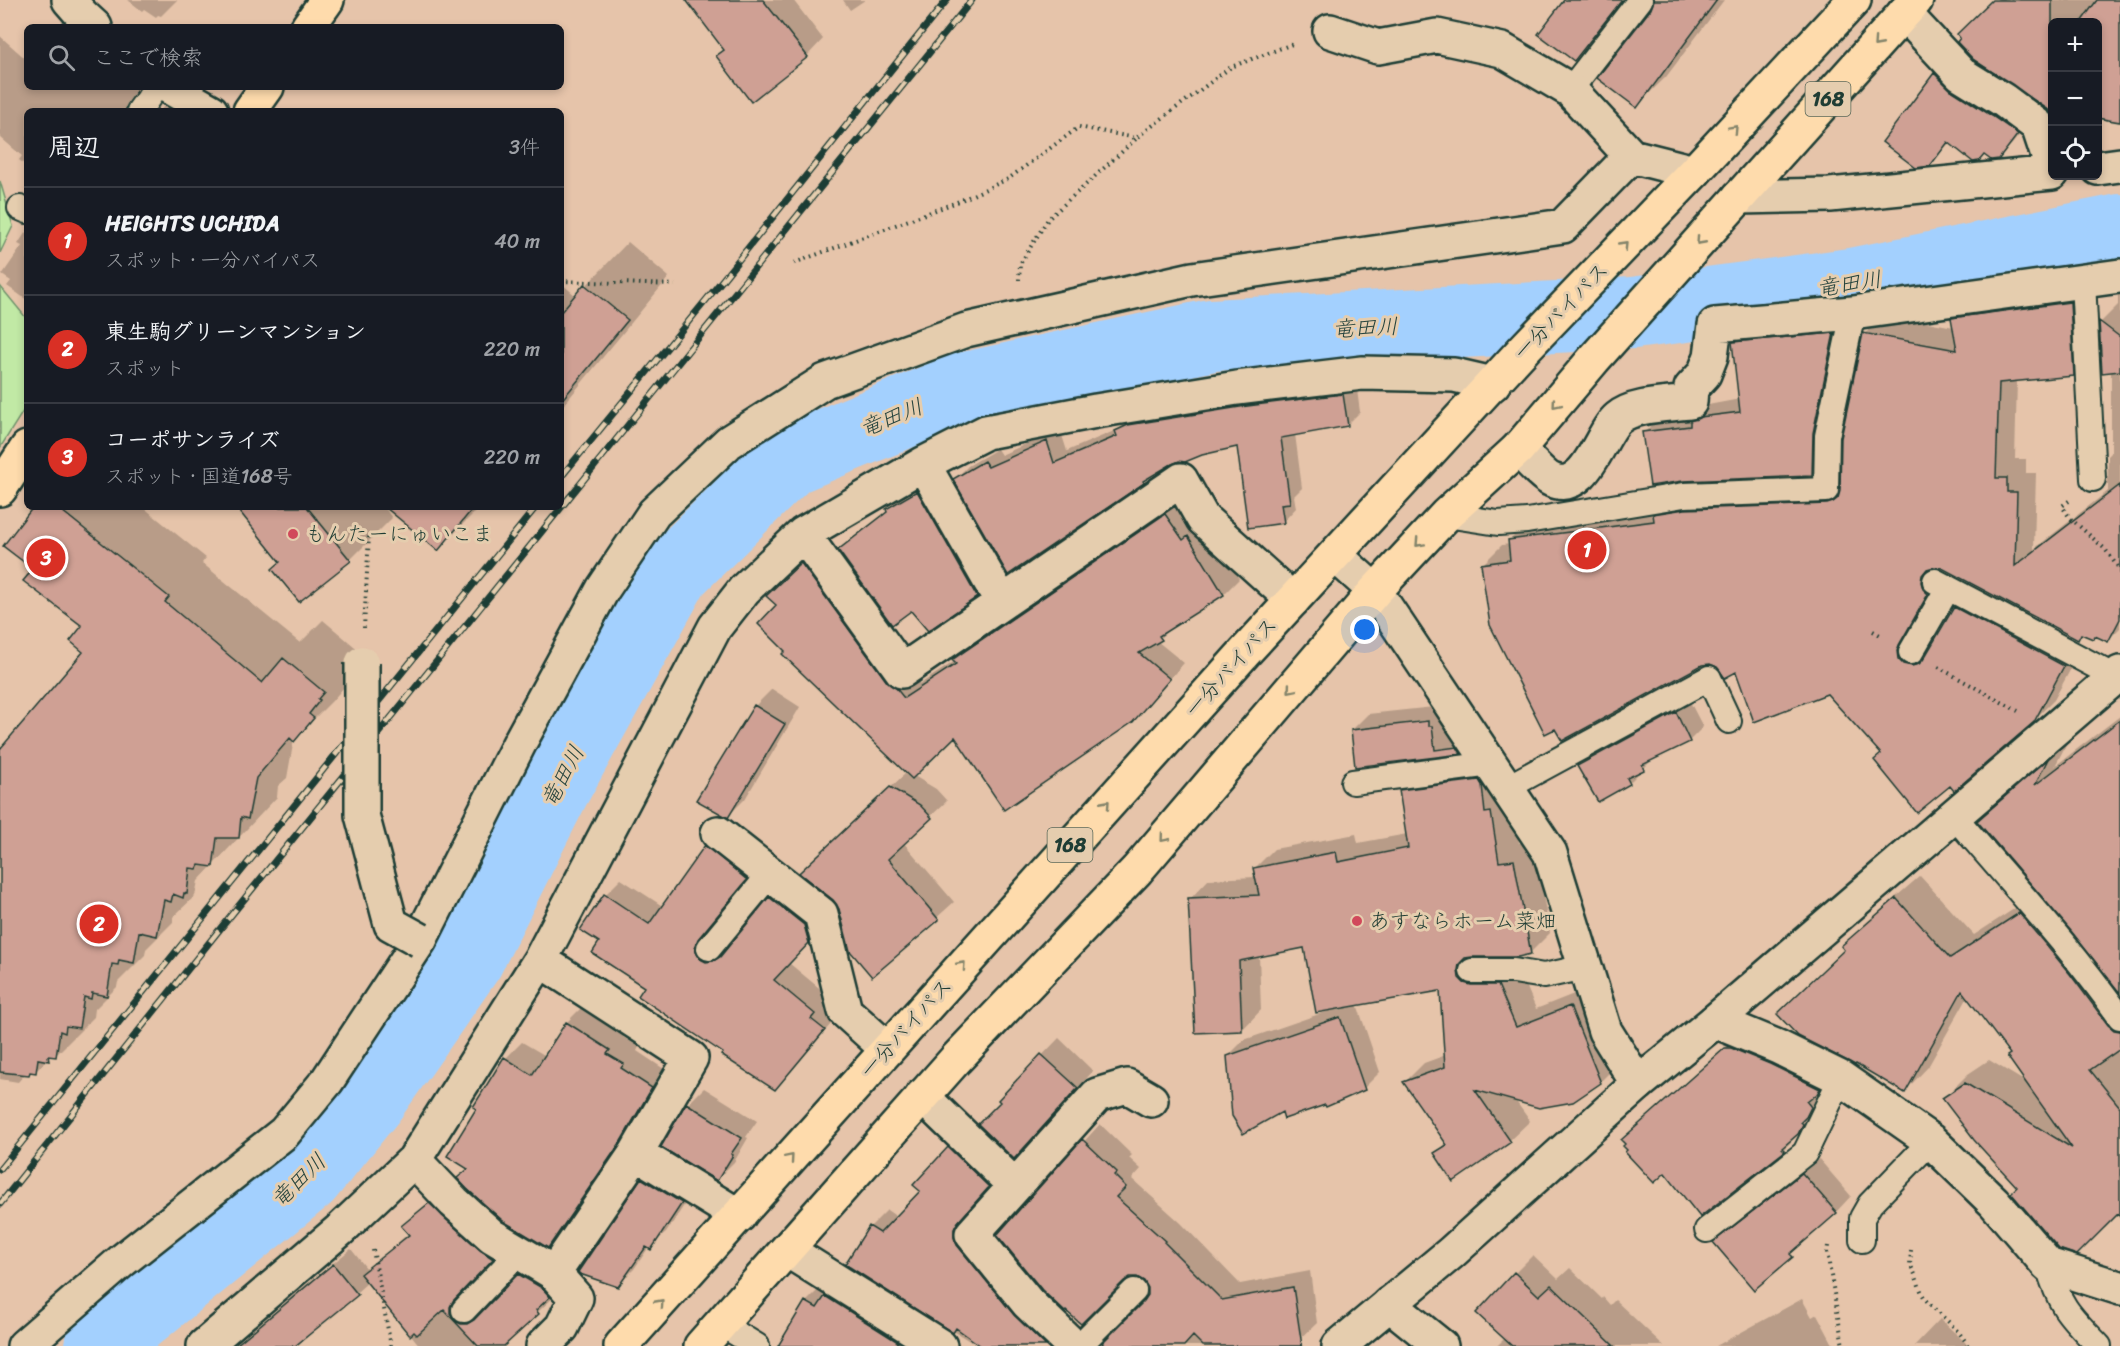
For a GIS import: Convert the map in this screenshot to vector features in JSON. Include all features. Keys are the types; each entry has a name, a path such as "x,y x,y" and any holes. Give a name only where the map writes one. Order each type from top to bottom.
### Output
{"highway":[{"path":"310,24 327,0"},
{"name":"一分バイパス","path":"621,1346 886,1049 1293,600 1525,348 1694,172 1854,0"},
{"name":"168","path":"711,1335 922,1096 1137,870 1375,591 1446,514 1518,449 1594,359 1910,7"},
{"path":"252,108 265,90"},
{"path":"0,489 24,453"}],"street":[{"path":"69,0 91,24"},
{"path":"1910,7 1961,74 2003,100 2038,126 2048,156"},
{"path":"1330,31 1378,47 1437,36 1502,50 1570,90 1631,156 1694,172"},
{"path":"174,90 206,108"},
{"path":"24,1346 123,1260 284,1133 327,1081 420,940 521,741 603,590 654,513 729,442 825,381 966,330 1192,279 1563,226 1631,156"},
{"path":"2102,167 2120,165"},
{"path":"1739,197 1830,195 2048,173"},
{"path":"1518,449 1552,480 1567,482 1578,476 1588,465 1618,418 1637,409 1690,402 1691,388 1704,374 1711,356 1715,325 1853,313 2120,276"},
{"path":"204,1346 341,1229 414,1160 540,960 715,627 744,590 803,534 923,464 986,432 1237,388 1362,373 1454,375 1493,384"},
{"path":"923,464 1002,602"},
{"path":"803,534 902,671 1181,480 1203,519 1293,600"},
{"path":"1335,555 1375,591 1550,853 1605,1031 1638,1084"},
{"path":"362,663 362,815 391,924 420,940"},
{"path":"1339,1346 1451,1253 1638,1084 1715,1021 2118,675"},
{"path":"718,833 821,914 845,1011 886,1049"},
{"path":"540,960 691,1058 636,1153 554,1273"},
{"path":"1715,1021 1778,1047 1841,1078 1931,1141 1994,1202 2048,1265 2120,1288"},
{"path":"1073,1346 1028,1303 972,1234 1096,1095 1127,1086 1151,1100"},
{"path":"922,1096 1015,1186"},
{"path":"636,1153 739,1216"},
{"path":"414,1160 454,1202 492,1236 554,1273 576,1298 562,1326 543,1346"},
{"path":"788,1250 940,1346"},
{"path":"1389,1304 1441,1346"}],"lane":[{"path":"1570,90 1640,0"},
{"path":"141,108 154,90"},
{"path":"2083,280 2093,479"},
{"path":"1446,514 1498,523 1517,522 1684,495 1826,490 1827,436 1853,313"},
{"path":"1911,652 1941,585 2118,675"},
{"path":"1353,782 1498,776 1709,678 1729,721"},
{"path":"1954,816 2105,996 2120,1017"},
{"path":"709,948 770,874"},
{"path":"1472,971 1514,971 1544,976 1585,967"},
{"path":"1707,1230 1805,1153 1841,1078"},
{"path":"1862,1240 1862,1218 1870,1204 1931,1141"},
{"path":"464,1310 519,1252"},
{"path":"2048,1265 2055,1292 2069,1315 2099,1346"},
{"path":"1079,1346 1134,1291"},
{"path":"711,1335 757,1346"}],"path":[{"path":"1024,317 1019,290 1020,264 1048,219 1136,138 1231,67 1330,31"},
{"path":"794,263 957,202 1008,179 1079,127 1136,138"},
{"path":"564,281 675,285"},
{"path":"2093,479 2062,506 2070,518 2104,549 2120,570"},
{"path":"362,663 369,536"},
{"path":"1873,631 2053,730"},
{"path":"366,1205 369,1233 391,1346"},
{"path":"1911,1250 1910,1266 1917,1275 1924,1298 1962,1334 1968,1346"}],"green space":[{"path":"0,181 13,226 0,253"},
{"path":"0,286 24,315 24,410 0,448"}],"building":[{"path":"686,0 763,0 808,57 751,102 716,56 724,50"},
{"path":"1564,0 1622,0 1574,61 1538,34"},
{"path":"1654,0 1717,0 1637,108 1597,78 1651,9"},
{"path":"1992,0 2052,0 2052,18 2048,18 2048,109 1973,59 1957,42 1960,38 1957,34"},
{"path":"2097,0 2120,0 2120,122 2102,119 2102,18 2084,18"},
{"path":"1934,73 1951,90 2018,134 1999,159 1991,160 1984,155 1979,161 1973,162 1948,142 1930,166 1916,168 1882,142"},
{"path":"584,284 628,320 564,397 564,308"},
{"path":"2070,302 2074,376 1999,383 1996,478 2007,478 2007,492 2017,492 2015,566 2120,485 2120,619 2108,642 2095,636 2093,639 2081,634 2078,640 1942,568 1927,569 1922,575 1921,582 1928,594 1897,651 1898,659 1903,664 1912,666 1923,660 1954,607 2064,666 2034,722 1954,791 1950,786 1917,813 1874,760 1881,754 1827,694 1754,722 1736,672 1725,678 1717,667 1710,664 1702,665 1562,741 1555,729 1545,734 1490,625 1481,564 1510,560 1508,540 1654,521 1653,514 1685,509 1833,502 1838,498 1840,491 1841,438 1863,333 1957,350 1951,318"},
{"path":"2099,321 2120,337 2120,371 2102,373"},
{"path":"1834,333 1813,433 1812,476 1683,481 1650,486 1642,432 1690,426 1690,421 1700,417 1740,412 1732,342"},
{"path":"1343,394 1348,426 1281,438 1290,503 1281,504 1284,523 1248,528 1237,447 1170,465 1143,481 1144,483 1008,575 953,479 984,461 988,467 1047,441 1054,463 1117,436 1115,431 1128,425 1240,407"},
{"path":"917,491 977,597 928,631 911,611 892,625 838,550 887,512 886,509"},
{"path":"31,510 61,510 169,597 165,602 262,683 283,658 324,692 309,714 314,718 294,742 290,738 256,778 248,819 241,817 239,838 217,838 213,867 199,865 197,869 190,868 187,894 184,893 183,898 173,894 171,902 164,900 157,936 139,932 134,963 119,960 118,965 112,964 107,996 92,993 91,999 84,997 79,1028 66,1026 65,1033 60,1031 56,1057 48,1056 49,1061 38,1059 36,1073 30,1072 29,1075 0,1072 0,749 83,652 70,641 82,626 23,581 33,569 3,546"},
{"name":"もんたーにゅいこま","path":"238,510 309,510 351,561 299,602 272,569 280,562"},
{"path":"389,510 472,510 438,551"},
{"path":"1165,514 1183,540 1188,536 1224,595 1159,636 1162,640 1139,653 1170,679 1133,722 1004,810 955,737 912,779 782,654 785,651 758,624 776,605 766,596 801,563 887,682 904,698 956,664 952,660"},
{"path":"754,705 785,724 728,818 696,800"},
{"path":"1676,712 1690,742 1642,765 1644,770 1627,778 1630,784 1598,802 1577,766"},
{"path":"2120,720 2120,993 2071,931 1977,821 2048,759 2035,785"},
{"path":"1428,721 1428,726 1432,726 1435,750 1457,747 1461,754 1355,767 1351,730"},
{"path":"1479,780 1482,785 1485,813 1491,812 1499,862 1514,860 1531,954 1518,957 1465,958 1459,964 1459,978 1471,985 1498,985 1516,1027 1570,1006 1601,1083 1573,1102 1539,1108 1475,1090 1511,1142 1453,1182 1434,1153 1447,1145 1403,1082 1445,1067 1440,991 1316,1013 1304,948 1239,961 1242,1031 1195,1033 1188,898 1259,895 1253,868 1336,852 1338,862 1408,848 1399,790"},
{"path":"890,787 920,805 932,818 888,859 939,920 872,977 850,951 839,909 833,900 799,873"},
{"path":"705,845 747,880 698,939 695,946 700,959 706,962 720,957 769,897 804,925 809,943 774,980 815,1014 811,1019 825,1030 775,1090 638,996 644,987 592,953 599,942 580,930 604,894 649,924"},
{"path":"1896,898 1950,958 2019,913 2070,974 2108,1025 2120,1031 2120,1049 2090,1070 2120,1107 2120,1217 2118,1214 2077,1255 2059,1249 2011,1193 2017,1187 1974,1140 1942,1098 1965,1083 2072,1148 2007,1056 2010,1054 1962,991 1905,1093 1856,1064 1798,1036 1777,1014 1844,950 1841,946"},
{"path":"1340,1017 1365,1090 1326,1107 1325,1105 1284,1119 1282,1112 1243,1134 1232,1116 1227,1056"},
{"path":"566,1022 610,1050 607,1054 624,1064 621,1068 652,1088 620,1143 548,1248 503,1221 467,1189 457,1178 468,1169 447,1156 476,1109 473,1107 504,1057 532,1075"},
{"path":"1725,1048 1731,1048 1770,1064 1820,1089 1807,1102 1811,1107 1801,1122 1803,1124 1798,1134 1782,1148 1785,1151 1700,1217 1665,1173 1654,1183 1625,1152 1627,1150 1623,1146 1625,1144 1621,1140"},
{"path":"1041,1054 1078,1088 1014,1159 978,1124"},
{"path":"686,1103 742,1138 717,1181 661,1147"},
{"path":"1082,1139 1117,1172 1114,1175 1126,1187 1116,1197 1165,1241 1222,1300 1293,1287 1302,1346 1203,1346 1193,1336 1184,1346 1105,1346 1102,1343 1148,1295 1148,1288 1144,1281 1137,1277 1130,1277 1124,1281 1081,1324 1065,1312 1042,1290 997,1235"},
{"path":"948,1147 989,1187 954,1229 957,1245 1014,1315 1046,1346 981,1346 956,1328 953,1333 845,1264 869,1226 880,1233 920,1191 913,1185"},
{"path":"1802,1173 1837,1213 1790,1254 1793,1257 1754,1290 1713,1242"},
{"path":"641,1178 682,1203 651,1250 646,1247 618,1287 580,1274 578,1272"},
{"path":"429,1203 493,1259 453,1301 450,1313 455,1321 467,1324 474,1320 518,1274 542,1288 550,1297 536,1310 539,1314 504,1346 478,1346 444,1310 417,1335 414,1332 410,1336 360,1274 409,1235 401,1226"},
{"path":"333,1264 358,1295 295,1346 235,1346"},
{"path":"1514,1272 1539,1296 1551,1285 1614,1346 1512,1346 1476,1313"},
{"path":"825,1296 898,1342 896,1346 778,1346 805,1301 817,1308"}],"waterway":[{"name":"竜田川","path":"100,1346 307,1177 371,1098 468,959 554,789 675,571 788,460 961,389 1212,335 1633,313 1851,284 2120,230"}],"railway":[{"path":"564,473 947,0"},
{"path":"564,504 972,0"},
{"path":"0,1169 534,510"},
{"path":"0,1204 559,510"}],"place":[{"name":"もんたーにゅいこま","path":"293,534"},
{"name":"HEIGHTS UCHIDA","path":"1587,550"},
{"name":"コーポサンライズ","path":"46,558"},
{"name":"あすならホーム菜畑","path":"1357,921"},
{"name":"東生駒グリーンマンション","path":"99,924"}]}
